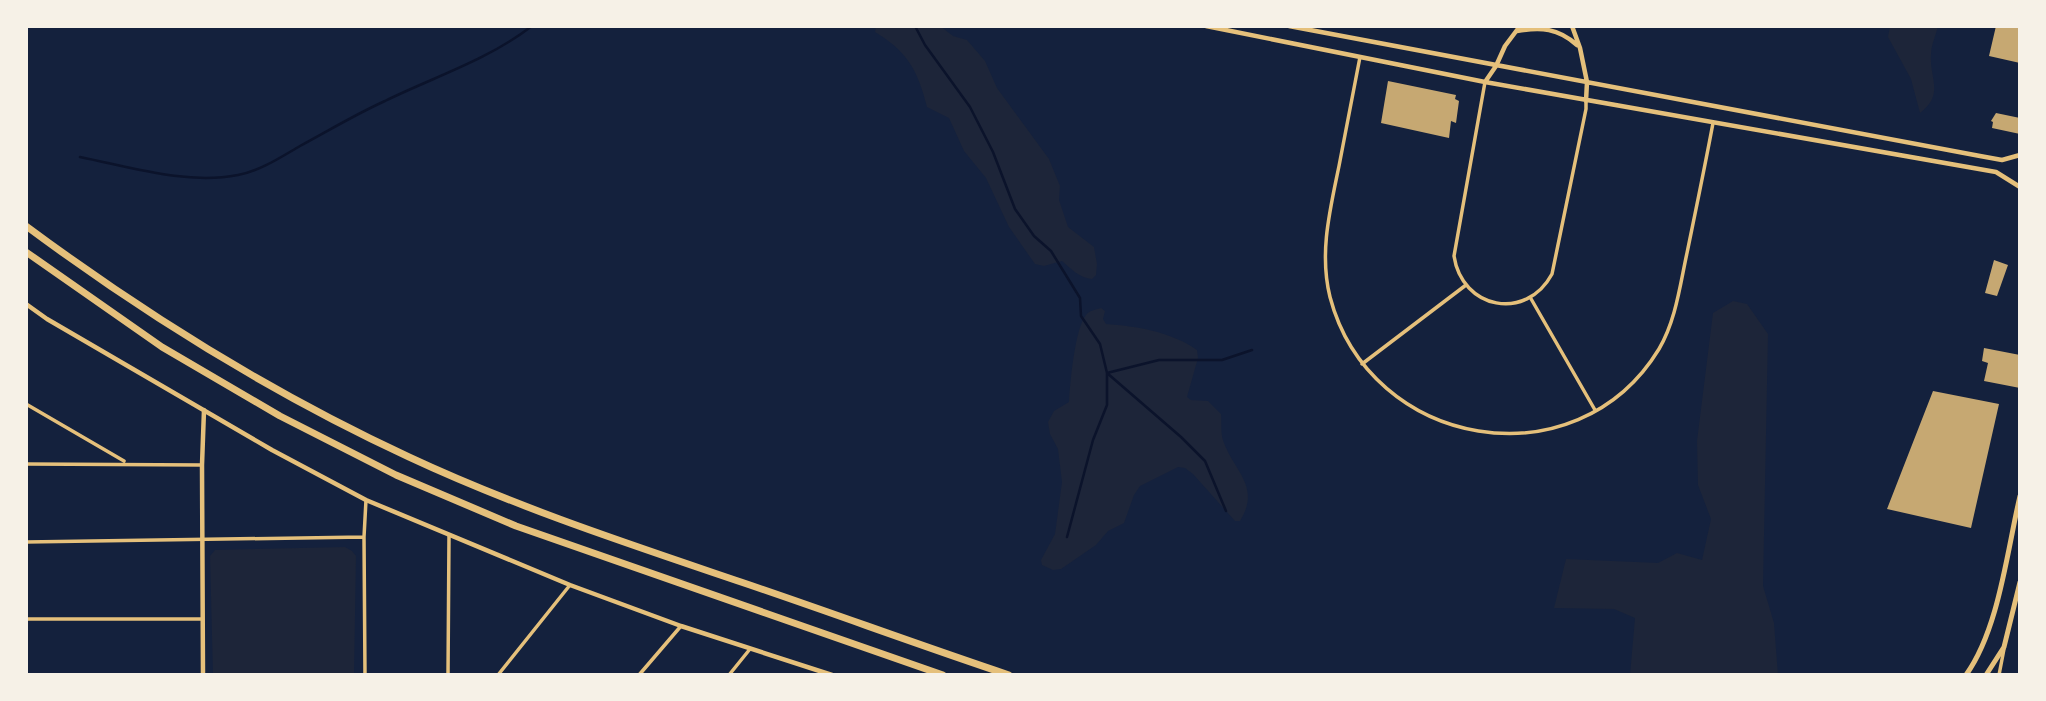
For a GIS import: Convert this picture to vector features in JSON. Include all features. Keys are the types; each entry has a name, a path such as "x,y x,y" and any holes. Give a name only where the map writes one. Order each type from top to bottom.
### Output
{"highway":[{"path":"26,226 172,329 298,402 408,457 521,506 1009,675"},
{"path":"26,252 162,347 280,416 396,475 516,526 943,675"}],"main road":[{"path":"1966,675 1975,661 1990,623 2020,496"},
{"path":"1986,675 2004,647 2020,583"},
{"path":"1973,675 1975,661"}],"street":[{"path":"1206,26 1586,101 1996,172 2020,187"},
{"path":"1289,26 2002,160 2020,155"},
{"path":"1572,26 1580,48 1587,82 1586,101 1555,267 1548,281 1531,297 1516,303 1500,304 1478,296 1466,285 1455,264 1454,248 1485,82 1496,66 1504,46 1519,29 1553,30 1568,37 1580,48"},
{"path":"1360,57 1326,233 1326,280 1334,310 1346,338 1362,363 1383,386 1407,405 1434,419 1463,429 1494,434 1527,433 1558,426 1595,410 1615,397 1639,375 1658,349 1673,320 1713,123"},
{"path":"1362,363 1466,285"},
{"path":"1531,297 1595,410"},
{"path":"26,304 47,319 300,466 366,500 570,585 681,626 819,673 832,675"},
{"path":"26,404 126,463"},
{"path":"203,675 204,410"},
{"path":"26,464 202,465"},
{"path":"365,675 366,500"},
{"path":"448,675 449,536"},
{"path":"26,542 364,537"},
{"path":"498,675 570,585"},
{"path":"26,619 202,618"},
{"path":"639,675 681,626"},
{"path":"1999,675 2004,647"},
{"path":"729,675 750,649"}],"shaded area":[{"path":"876,26 940,26 953,36 967,40 985,61 997,88 1049,159 1060,186 1059,200 1068,227 1094,247 1097,264 1096,275 1092,279 1080,275 1062,261 1044,266 1035,264 1009,227 986,178 964,151 949,118 927,107 920,83 910,64 896,47 875,32"},
{"path":"1890,26 1938,26 1931,54 1934,92 1928,106 1920,113 1911,79 1888,37"},
{"path":"1733,301 1747,304 1768,334 1763,586 1774,623 1778,675 1630,675 1635,618 1614,609 1554,608 1566,559 1658,563 1677,553 1702,560 1711,519 1698,485 1697,441 1713,313"},
{"path":"1101,308 1105,311 1103,319 1106,324 1153,331 1197,350 1198,358 1187,397 1191,400 1208,401 1221,414 1223,440 1244,480 1248,499 1240,521 1235,521 1193,474 1178,467 1140,486 1124,523 1108,531 1096,545 1061,569 1053,570 1042,565 1041,560 1055,534 1062,482 1058,449 1050,434 1048,422 1054,411 1069,402 1074,356 1082,322 1089,312"},
{"path":"345,547 356,556 354,675 213,675 210,556 215,550"}],"building":[{"path":"1996,26 2020,26 2020,63 1989,56"},
{"path":"1388,81 1456,95 1455,99 1459,101 1456,123 1451,121 1449,138 1381,123"},
{"path":"1996,113 2020,118 2020,134 1992,128 1991,121"},
{"path":"1994,260 2008,265 1997,296 1985,293"},
{"path":"1984,348 2020,355 2020,388 1984,381 1988,363 1982,361"},
{"path":"1933,391 1999,404 1971,528 1887,509"}],"waterway":[{"path":"80,157 138,170 198,178 246,173 270,163 374,106 479,59 532,26"},
{"path":"915,26 925,45 970,107 993,152 1015,209 1034,236 1051,251 1080,298 1081,316 1100,344 1107,373 1107,405 1093,440 1067,537"},
{"path":"1107,373 1159,360 1222,360 1252,350"},
{"path":"1107,373 1205,461 1226,511"}]}
